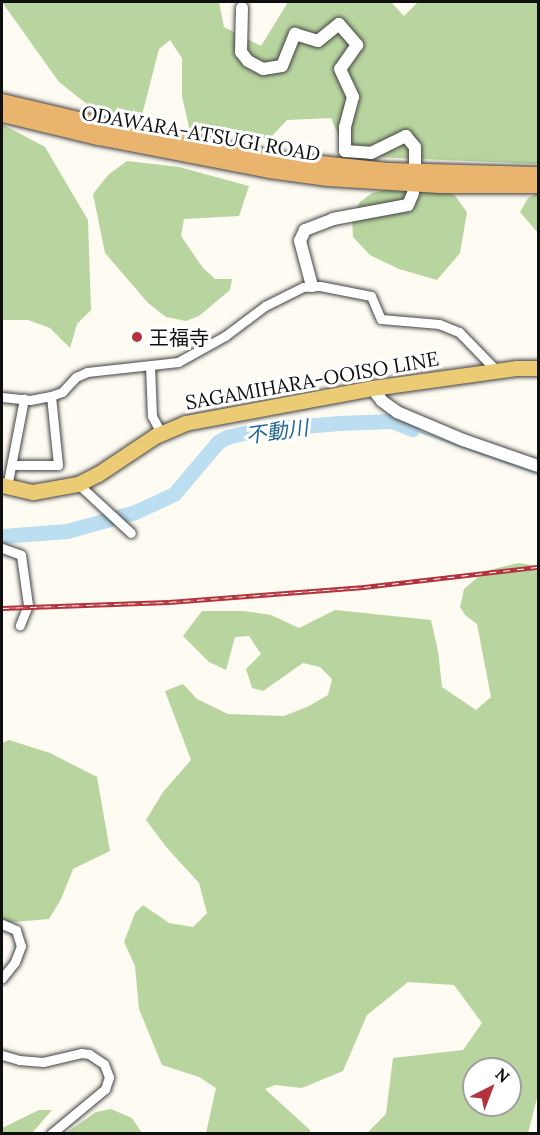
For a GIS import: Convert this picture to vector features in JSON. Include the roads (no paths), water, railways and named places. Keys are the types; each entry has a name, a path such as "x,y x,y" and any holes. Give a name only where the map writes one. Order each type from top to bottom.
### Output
{"highway":[{"name":"ODAWARA-ATSUGI ROAD","path":"2,101 122,129 272,158 388,170 538,174"},
{"name":"ODAWARA-ATSUGI ROAD","path":"2,114 109,140 269,170 327,177 439,185 538,185"}],"main road":[{"name":"SAGAMIHARA-OOISO LINE","path":"4,486 33,492 78,484 98,474 161,433 205,419 372,388 496,370 538,368"}],"street":[{"path":"242,9 241,52 248,61 263,69 282,66 295,34 318,41 339,24 357,45 340,69 353,97 345,127 345,151 371,153 405,136 415,147 414,165"},
{"path":"312,286 300,241 305,230 333,219 408,205 413,193"},
{"path":"2,398 24,399 51,396 62,392 76,377 87,372 178,362 225,336 265,306 303,287 312,286 371,296 381,319 439,324 459,332 496,370"},
{"path":"150,365 152,416 161,433"},
{"path":"372,388 382,401 397,412 463,440 538,466"},
{"path":"12,465 58,465 51,396"},
{"path":"4,486 12,465 24,399"},
{"path":"78,484 131,534"},
{"path":"2,548 21,555 28,605 20,625"},
{"path":"2,924 16,930 21,946 15,962 2,978"},
{"path":"2,1054 19,1060 43,1062 81,1053 97,1058 104,1064 109,1077 105,1089 51,1134"}],"waterway":[{"name":"不動川","path":"2,536 67,531 135,512 174,494 218,442 227,437 257,430 339,423 392,421 412,429"},
{"name":"不動川","path":"412,429 538,474"}],"railway":[{"path":"2,608 169,602 364,587 538,567"}],"place":[{"name":"王福寺","path":"137,337"}]}
